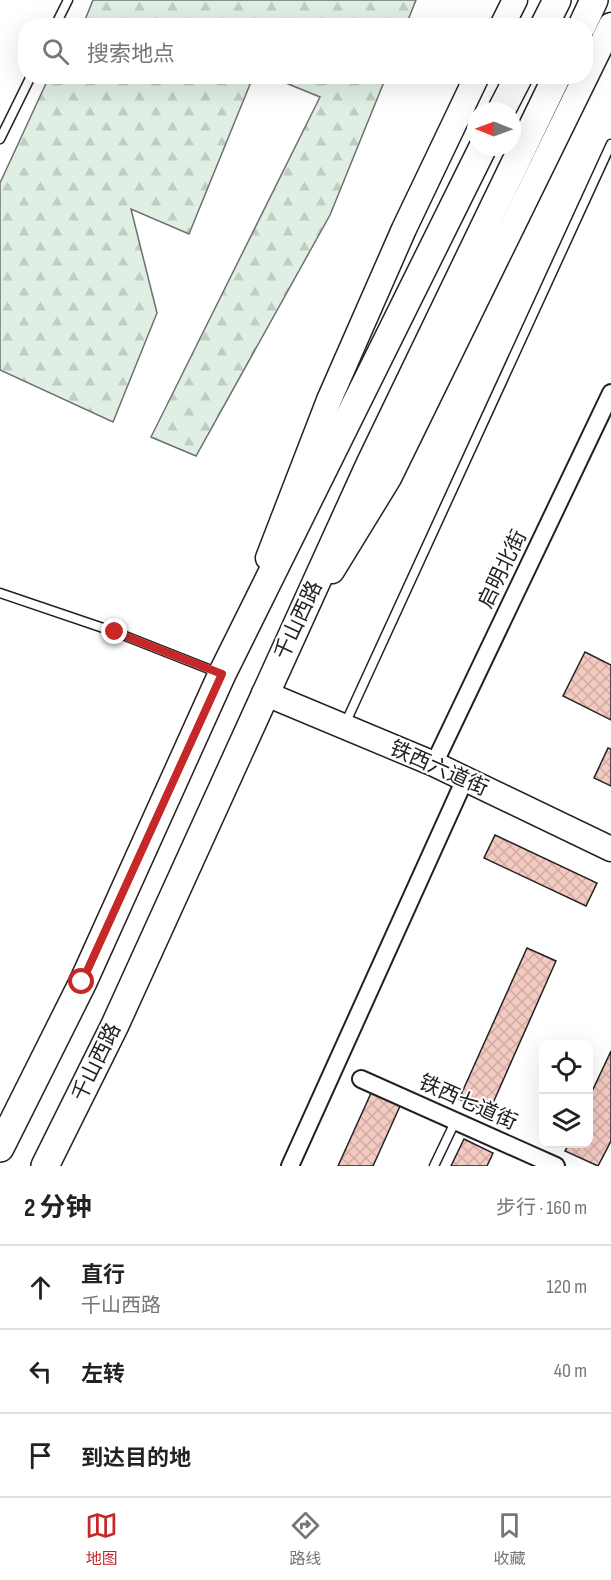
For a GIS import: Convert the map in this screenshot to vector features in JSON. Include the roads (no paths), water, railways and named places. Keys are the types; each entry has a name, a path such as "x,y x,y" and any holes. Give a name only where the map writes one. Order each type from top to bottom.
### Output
{"main road":[{"path":"506,18 514,0"},
{"path":"548,18 557,0"},
{"path":"586,18 594,0"},
{"path":"593,62 611,25"},
{"path":"222,674 329,400 404,229 473,84"},
{"path":"506,102 515,84"},
{"name":"千山西路","path":"45,1166 115,1025 370,464 553,84"},
{"path":"285,647 389,478 582,84"},
{"name":"千山西路","path":"0,1148 82,982 222,674 479,156"},
{"name":"铁西六道街","path":"264,693 434,764 611,849"}],"street":[{"name":"启明北街","path":"434,764 611,393"},
{"path":"290,1166 465,779"},
{"name":"铁西七道街","path":"361,1079 551,1165"}],"lane":[{"path":"60,18 68,0"},
{"path":"0,139 27,84"},
{"path":"343,727 611,144"},
{"path":"0,593 115,632 222,674"},
{"path":"434,1166 455,1122"}]}
